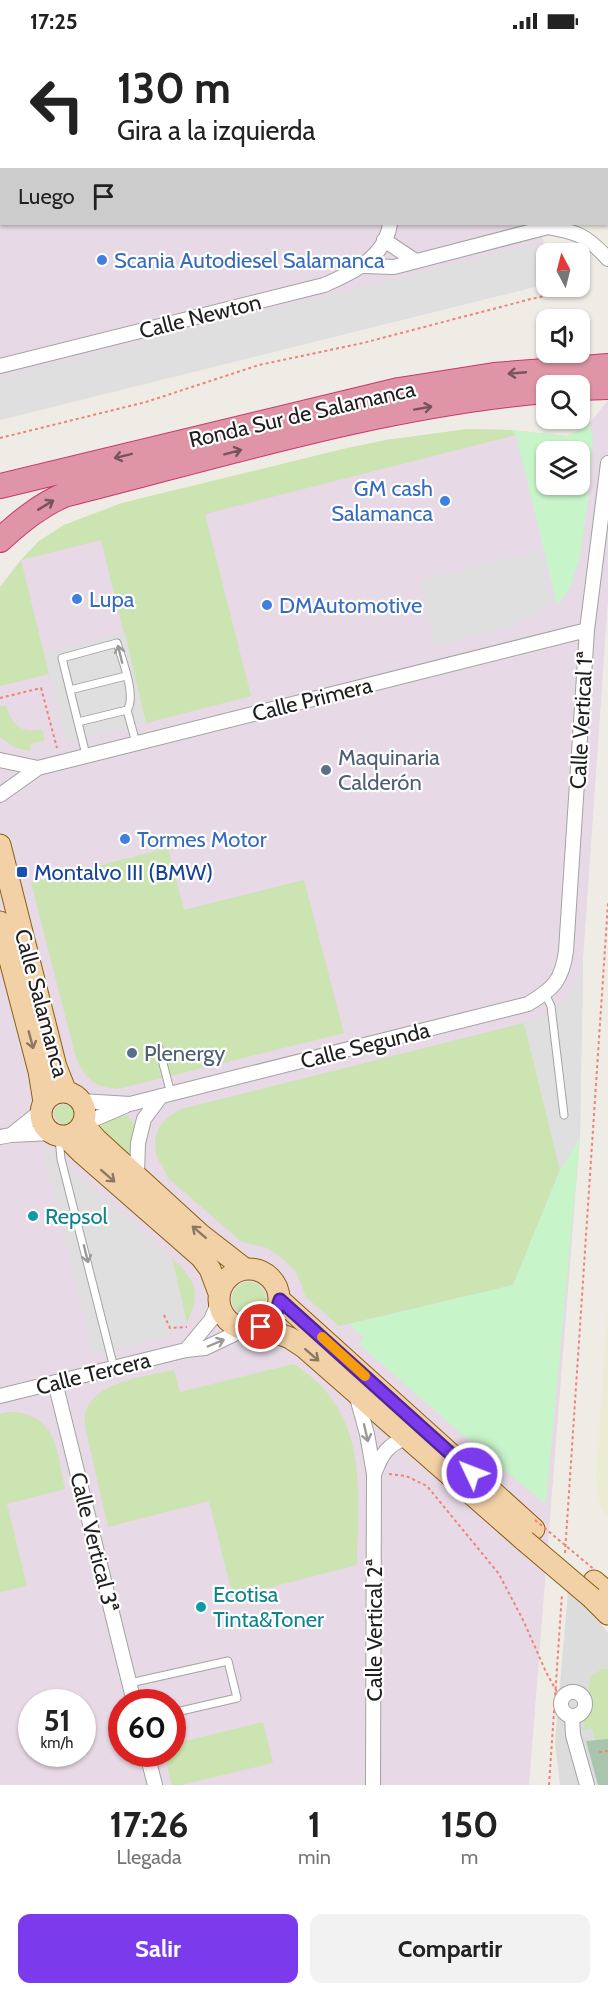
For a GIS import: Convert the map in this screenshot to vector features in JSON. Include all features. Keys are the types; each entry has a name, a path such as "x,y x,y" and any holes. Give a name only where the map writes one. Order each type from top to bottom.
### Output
{"highway":[{"name":"Ronda Sur de Salamanca","path":"0,486 399,390 494,375 597,379"},
{"name":"Ronda Sur de Salamanca","path":"0,540 21,521 48,502 64,495 332,426 484,397 536,392"}],"main road":[{"name":"Calle Salamanca","path":"0,845 56,1067 73,1097"},
{"name":"Calle Salamanca","path":"0,922 39,1071 42,1106"},
{"path":"58,1135 76,1132 83,1124 84,1112 73,1097 53,1094 42,1106 42,1124 58,1135 201,1257 210,1269 224,1316 230,1322 290,1338 305,1348 407,1437 531,1530"},
{"path":"83,1124 96,1139 200,1234 245,1269"},
{"path":"219,1297 226,1280 238,1271 258,1270 270,1276 277,1287 280,1300 276,1313 253,1328"},
{"path":"280,1300 531,1530 598,1586 608,1614"}],"street":[{"name":"Calle Newton","path":"0,366 318,286 364,266 377,252 390,225"},
{"path":"364,266 394,267 548,227 571,231 592,241 608,259"},
{"path":"384,240 414,260"},
{"name":"Calle Vertical 1ª","path":"560,977 566,951 587,630 608,463"},
{"name":"Calle Primera","path":"0,795 38,768 587,630"},
{"name":"Calle Primera","path":"0,760 38,768"},
{"name":"Calle Segunda","path":"83,1124 129,1104 528,1004 545,994 560,977"},
{"path":"136,1174 138,1143 144,1119 166,1095"},
{"name":"Calle Segunda","path":"73,1097 129,1104"},
{"path":"6,1136 42,1106"},
{"path":"6,1136 58,1135"},
{"path":"186,1350 211,1320 219,1297"},
{"name":"Calle Tercera","path":"0,1396 186,1350 205,1348 253,1328"},
{"name":"Calle Vertical 3ª","path":"55,1382 131,1689"},
{"name":"Calle Vertical 2ª","path":"355,1392 367,1434 374,1474 373,1785"},
{"name":"Calle Vertical 2ª","path":"374,1474 380,1458 392,1443 407,1437"},
{"path":"574,1692 584,1699 583,1711 572,1716 564,1711 559,1696 574,1692"},
{"path":"572,1716 573,1735 587,1785"},
{"path":"150,1767 155,1785"}],"lane":[{"path":"78,722 127,710 131,704 117,643 62,658 86,755"},
{"path":"70,690 126,676"},
{"path":"127,710 136,743"},
{"path":"545,994 551,1006 564,1115"},
{"path":"159,1048 166,1095"},
{"path":"58,1135 61,1159 114,1368"},
{"path":"130,1683 228,1661 237,1698 186,1710"}],"path":[{"path":"0,438 146,402 259,365 363,343 542,297"},
{"path":"0,698 41,688 57,748"},
{"path":"565,1553 608,903"},
{"path":"164,1315 170,1328 189,1327"},
{"path":"389,1474 406,1476 427,1486 499,1574 559,1696"},
{"path":"531,1530 598,1586"},
{"path":"549,1785 559,1696 562,1589"},
{"path":"599,1752 608,1751"}],"shaded area":[{"path":"0,225 540,225 544,243 536,243 536,286 0,420"},
{"path":"536,244 536,286 0,420 0,377"},
{"path":"608,400 608,600 583,960 580,1137 529,1785 0,1785 0,587 39,541 64,525 122,503 386,440 468,429 512,430 567,436 579,429 590,429 590,423"},
{"path":"539,550 552,601 528,619 513,625 435,647 419,580"},
{"path":"125,633 146,723 66,743 44,653"},
{"path":"583,960 580,1137 560,1170 524,1023 550,1013 560,1005 576,984"},
{"path":"42,1147 68,1166 172,1258 187,1323 174,1328 172,1335 94,1355"},
{"path":"568,1592 597,1618 608,1633 608,1785 560,1785 555,1742"}],"green space":[{"path":"590,424 593,438 590,478 590,441 536,441 536,495 589,495 580,557 570,588 557,605 516,435 512,430 567,436 580,429 590,429"},
{"path":"468,429 512,430 516,435 205,514 251,696 146,723 101,540 21,560 39,541 64,525 122,503 386,440"},
{"path":"21,560 49,674 0,686 0,587"},
{"path":"6,705 14,723 23,729 42,729 45,740 30,744 31,751 16,748 0,737 0,707"},
{"path":"168,848 184,910 304,880 344,1033 122,1088 98,1085 86,1076 75,1054 31,883"},
{"path":"524,1023 560,1170 513,1285 339,1326 306,1297 296,1272 283,1259 267,1248 242,1242 169,1179 156,1155 155,1140 159,1127 168,1117 181,1109"},
{"path":"64,1104 71,1107 74,1114 71,1121 64,1124 57,1121 54,1114 57,1107"},
{"path":"127,1115 136,1126 129,1156 102,1134 101,1127 105,1121"},
{"path":"580,1137 546,1504 482,1452 359,1344 364,1338 349,1324 513,1285 560,1170"},
{"path":"172,1258 186,1273 194,1288 194,1303 187,1323"},
{"path":"249,1282 261,1287 266,1299 261,1311 249,1316 237,1311 232,1299 237,1287"},
{"path":"608,1302 608,1517 599,1502 596,1478"},
{"path":"294,1364 316,1381 333,1401 345,1422 352,1444 358,1491 357,1565 233,1597 209,1501 108,1527 85,1423 89,1405 97,1396 108,1388 135,1378 174,1370 180,1392"},
{"path":"8,1412 24,1414 45,1426 56,1448 65,1489 7,1504 27,1586 0,1592 0,1414"},
{"path":"602,1669 608,1669 608,1739 595,1741 592,1728 583,1730 591,1676"},
{"path":"263,1722 273,1763 181,1785 172,1785 167,1767 186,1767 186,1741"},
{"path":"608,1739 608,1785 598,1785 586,1741"}],"slow traffic":[{"path":"322,1337 365,1376"}],"place":[{"name":"Scania Autodiesel Salamanca","path":"102,260"},
{"name":"GM cash Salamanca","path":"445,501"},
{"name":"Lupa","path":"77,599"},
{"name":"DMAutomotive","path":"267,605"},
{"name":"Maquinaria Calderón","path":"326,770"},
{"name":"Tormes Motor","path":"125,839"},
{"name":"Montalvo III (BMW)","path":"22,872"},
{"name":"Plenergy","path":"132,1053"},
{"name":"Repsol","path":"33,1216"},
{"name":"Ecotisa Tinta&Toner","path":"201,1607"}],"route":[{"path":"261,1327 272,1319 280,1300 472,1473"}]}
